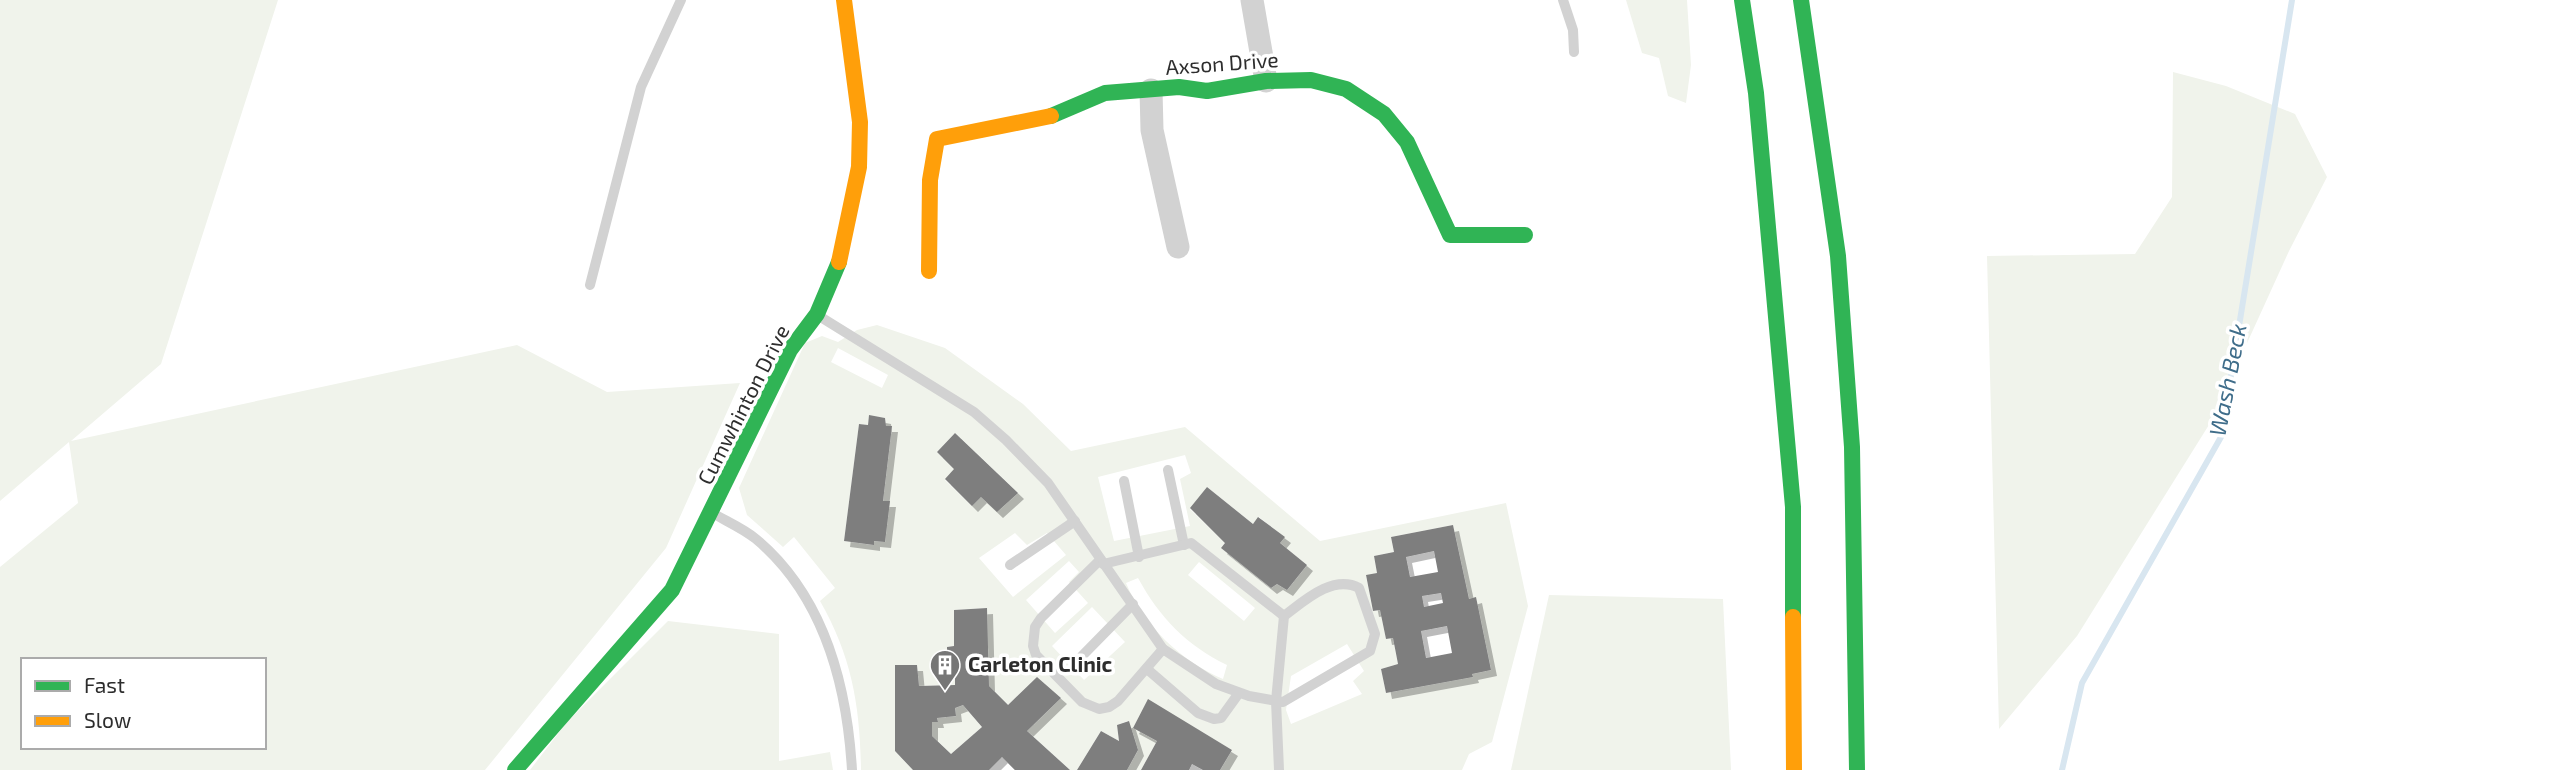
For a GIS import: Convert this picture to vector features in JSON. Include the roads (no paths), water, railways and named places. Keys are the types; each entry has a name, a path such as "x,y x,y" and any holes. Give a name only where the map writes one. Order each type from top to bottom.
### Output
{"main road":[{"name":"Cumwhinton Drive","path":"515,770 672,590 790,350 817,314 835,278 851,217 859,167 860,122 844,0"},
{"path":"1742,0 1756,93 1793,507 1794,770"},
{"path":"1801,0 1839,269 1852,447 1857,770"},
{"name":"Axson Drive","path":"929,271 930,180 937,139 1050,116 1105,93 1180,88 1207,91 1266,81 1311,80 1346,89 1384,114 1407,142 1450,235 1525,235"}],"street":[{"path":"1252,0 1266,81"},
{"path":"1151,90 1152,130 1178,247"}],"lane":[{"path":"590,285 640,88 681,0"},
{"path":"1563,0 1573,30 1574,52"},
{"path":"817,314 974,412 1048,483 1163,649 1202,677 1239,692 1276,701 1290,700 1370,651 1376,641 1359,588 1335,585 1321,590 1284,616 1276,701 1279,770"},
{"path":"1168,470 1184,545"},
{"path":"1124,481 1139,557"},
{"path":"712,513 753,537 778,560 815,615 841,680 850,729 852,770"},
{"path":"1010,565 1075,521"},
{"path":"1163,649 1118,701 1099,709 1082,702 1036,655 1033,635 1041,618 1102,562 1139,557 1191,542 1284,616"},
{"path":"1082,656 1133,604"},
{"path":"1147,669 1208,718 1221,718 1239,692"}],"waterway":[{"name":"Wash Beck","path":"2062,770 2082,683 2221,437 2292,0"}],"place":[{"name":"Carleton Clinic","path":"945,692"}]}
